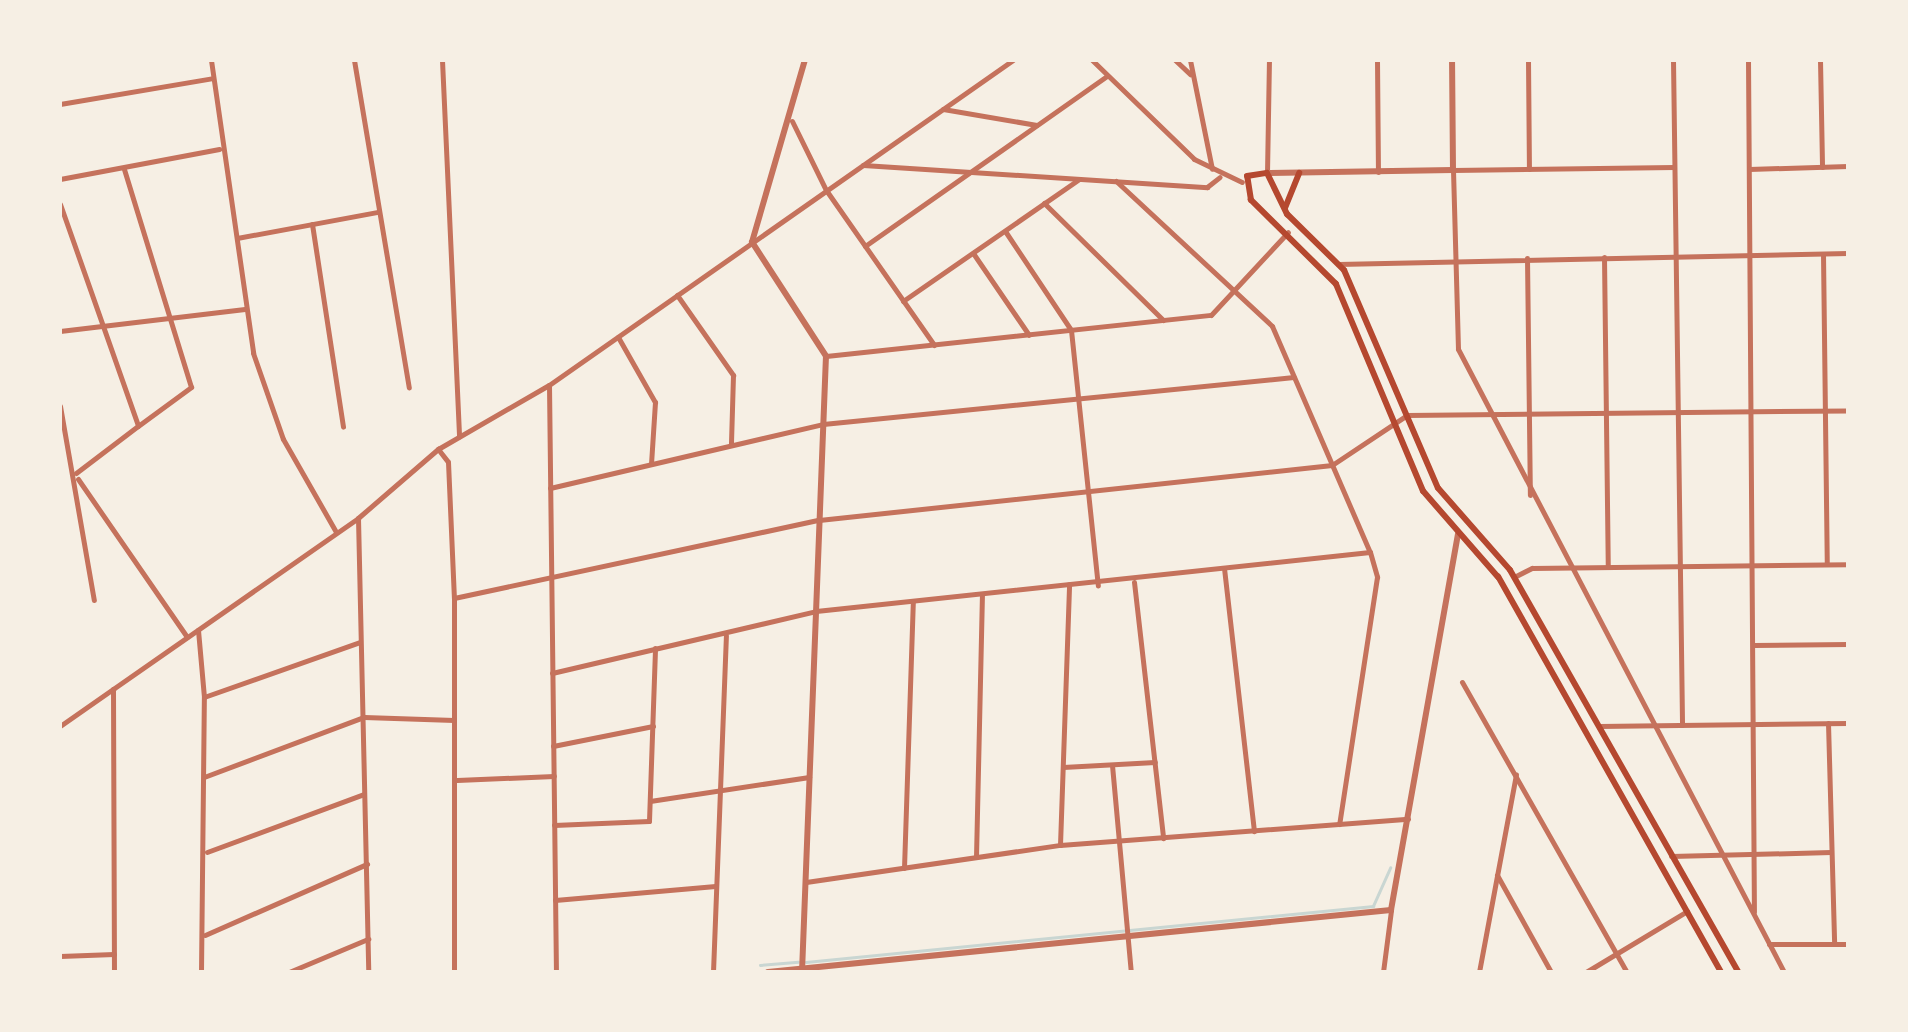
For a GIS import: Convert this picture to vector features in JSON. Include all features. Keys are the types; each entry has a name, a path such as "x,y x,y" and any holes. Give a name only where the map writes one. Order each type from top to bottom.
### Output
{"main road":[{"path":"1722,972 1509,594 1430,502 1336,284 1242,182 1267,173 1287,214 1338,264 1438,488 1514,577 1738,972"},
{"path":"1287,214 1286,188 1299,173"}],"street":[{"path":"212,60 219,150 237,238 246,309 283,439 336,532"},
{"path":"354,60 409,387"},
{"path":"442,60 459,437"},
{"path":"752,242 792,121 804,60"},
{"path":"60,726 358,518 438,450 549,386 1013,60"},
{"path":"1092,60 1212,172 1242,182"},
{"path":"1175,60 1190,74"},
{"path":"1190,60 1212,172"},
{"path":"1270,60 1267,173 1674,167"},
{"path":"1377,60 1378,172"},
{"path":"1452,60 1458,349 1486,414 1784,972"},
{"path":"1528,60 1530,169"},
{"path":"1673,60 1682,725"},
{"path":"1748,60 1754,915"},
{"path":"1820,60 1822,167"},
{"path":"865,246 1107,76"},
{"path":"60,104 213,78"},
{"path":"943,109 1037,125"},
{"path":"792,121 826,190 934,345"},
{"path":"60,180 219,150"},
{"path":"862,165 1207,187 1220,177"},
{"path":"1749,168 1848,166"},
{"path":"77,475 192,387 124,168"},
{"path":"904,301 1079,179"},
{"path":"1116,182 1272,326 1370,552 1377,577 1338,824"},
{"path":"60,204 138,426"},
{"path":"1044,204 1164,320"},
{"path":"237,238 377,212"},
{"path":"312,224 343,428"},
{"path":"1005,231 1071,330 1098,586"},
{"path":"826,356 1211,315 1288,232"},
{"path":"752,242 826,356 802,969"},
{"path":"973,252 1029,335"},
{"path":"1823,254 1827,564"},
{"path":"1338,264 1848,254"},
{"path":"1604,257 1608,567"},
{"path":"1527,258 1530,498"},
{"path":"677,294 733,375 732,444"},
{"path":"60,331 103,322 246,309"},
{"path":"617,337 654,402 650,464"},
{"path":"550,488 823,424 1294,377"},
{"path":"549,386 556,972"},
{"path":"60,406 77,475 94,600"},
{"path":"454,598 819,520 1332,466 1408,415 1848,410"},
{"path":"438,450 448,462 454,598 454,972"},
{"path":"77,475 187,637"},
{"path":"358,518 368,972"},
{"path":"1383,972 1458,534 1465,521"},
{"path":"552,672 726,635 816,611 1069,584 1098,586 1370,552"},
{"path":"1514,577 1569,568 1848,564"},
{"path":"1224,568 1254,830"},
{"path":"1134,582 1162,838"},
{"path":"1060,845 1069,584"},
{"path":"976,857 982,594"},
{"path":"904,868 913,601"},
{"path":"198,629 204,697 206,853 202,972"},
{"path":"713,972 726,635"},
{"path":"204,697 360,642"},
{"path":"1754,645 1848,644"},
{"path":"554,825 649,822 656,648"},
{"path":"1462,682 1627,972"},
{"path":"114,689 114,972"},
{"path":"204,777 364,717 454,720"},
{"path":"1828,723 1834,944"},
{"path":"1599,726 1848,723"},
{"path":"553,746 652,726"},
{"path":"1063,767 1154,762"},
{"path":"1112,764 1116,841 1131,972"},
{"path":"1479,972 1516,772"},
{"path":"456,780 554,776"},
{"path":"650,802 809,777"},
{"path":"206,853 364,794"},
{"path":"806,882 1060,845 1408,819"},
{"path":"1672,856 1832,852"},
{"path":"206,935 368,864"},
{"path":"1497,874 1551,972"},
{"path":"555,900 714,886"},
{"path":"768,972 1391,910"},
{"path":"1586,972 1687,911"},
{"path":"290,972 368,940"},
{"path":"1769,944 1848,944"},
{"path":"60,956 114,954"}],"waterway":[{"path":"806,962 1373,906 1390,868"},
{"path":"760,965 798,962"}]}
